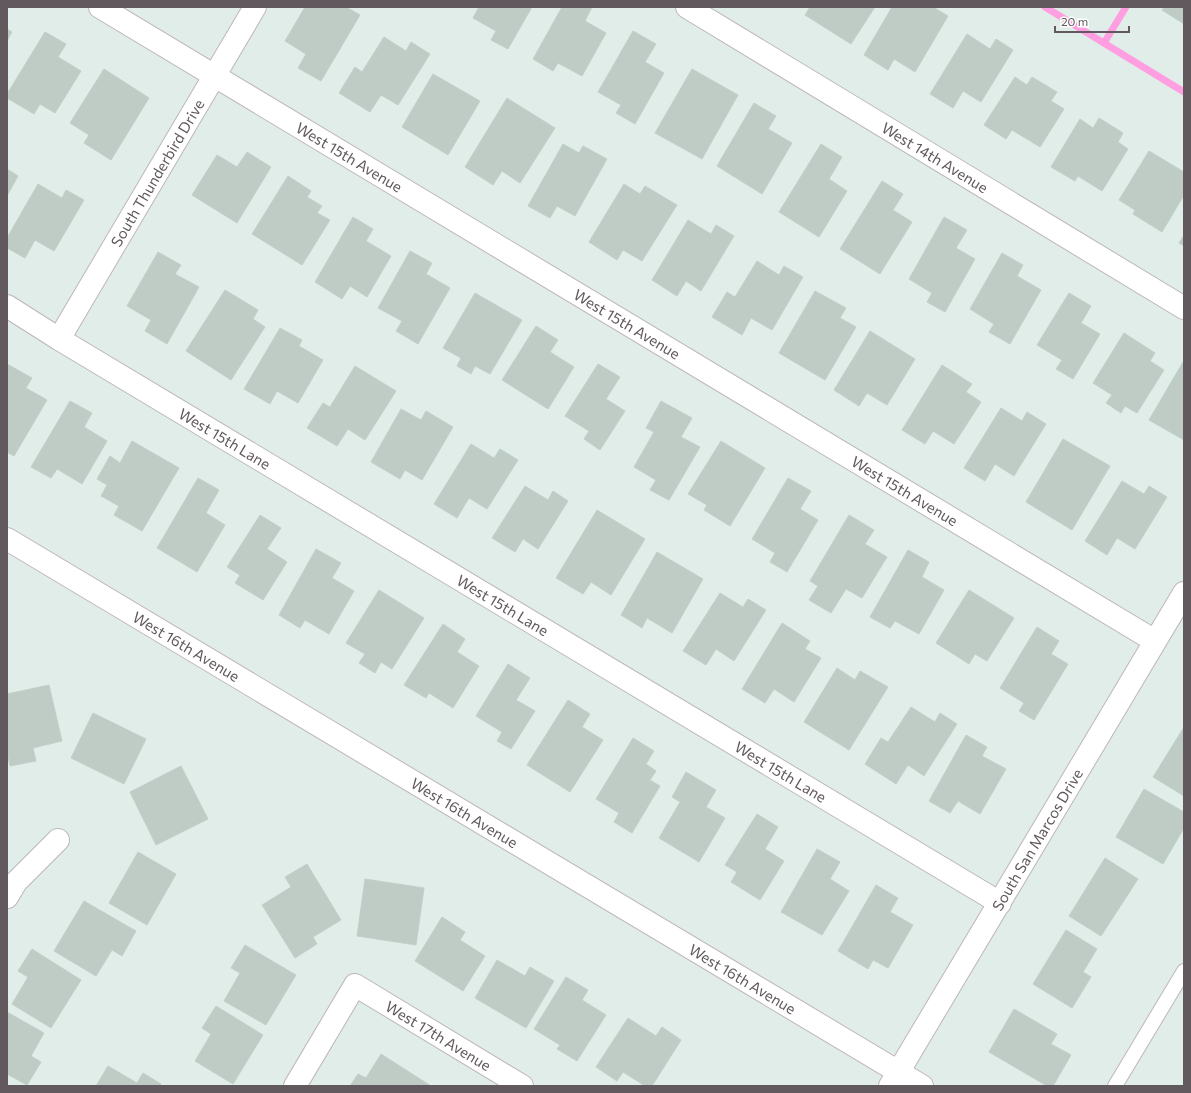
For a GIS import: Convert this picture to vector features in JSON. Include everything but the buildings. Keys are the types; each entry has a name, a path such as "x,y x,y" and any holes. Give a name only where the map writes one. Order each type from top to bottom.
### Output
{"street":[{"name":"West 15th Avenue","path":"100,7 1155,641"},
{"name":"South Thunderbird Drive","path":"59,339 255,7"},
{"name":"West 14th Avenue","path":"686,7 1184,308"},
{"name":"West 15th Lane","path":"7,306 59,339 1000,903"},
{"name":"West 16th Avenue","path":"7,539 894,1079 922,1086"},
{"name":"South San Marcos Drive","path":"894,1079 1184,593"},
{"path":"7,897 16,882 58,840"},
{"name":"West 17th Avenue","path":"295,1086 355,985 522,1086"}],"lane":[{"path":"1115,1086 1184,972"}],"waterway":[{"path":"1045,7 1184,92"},
{"path":"1104,43 1126,7"}]}
